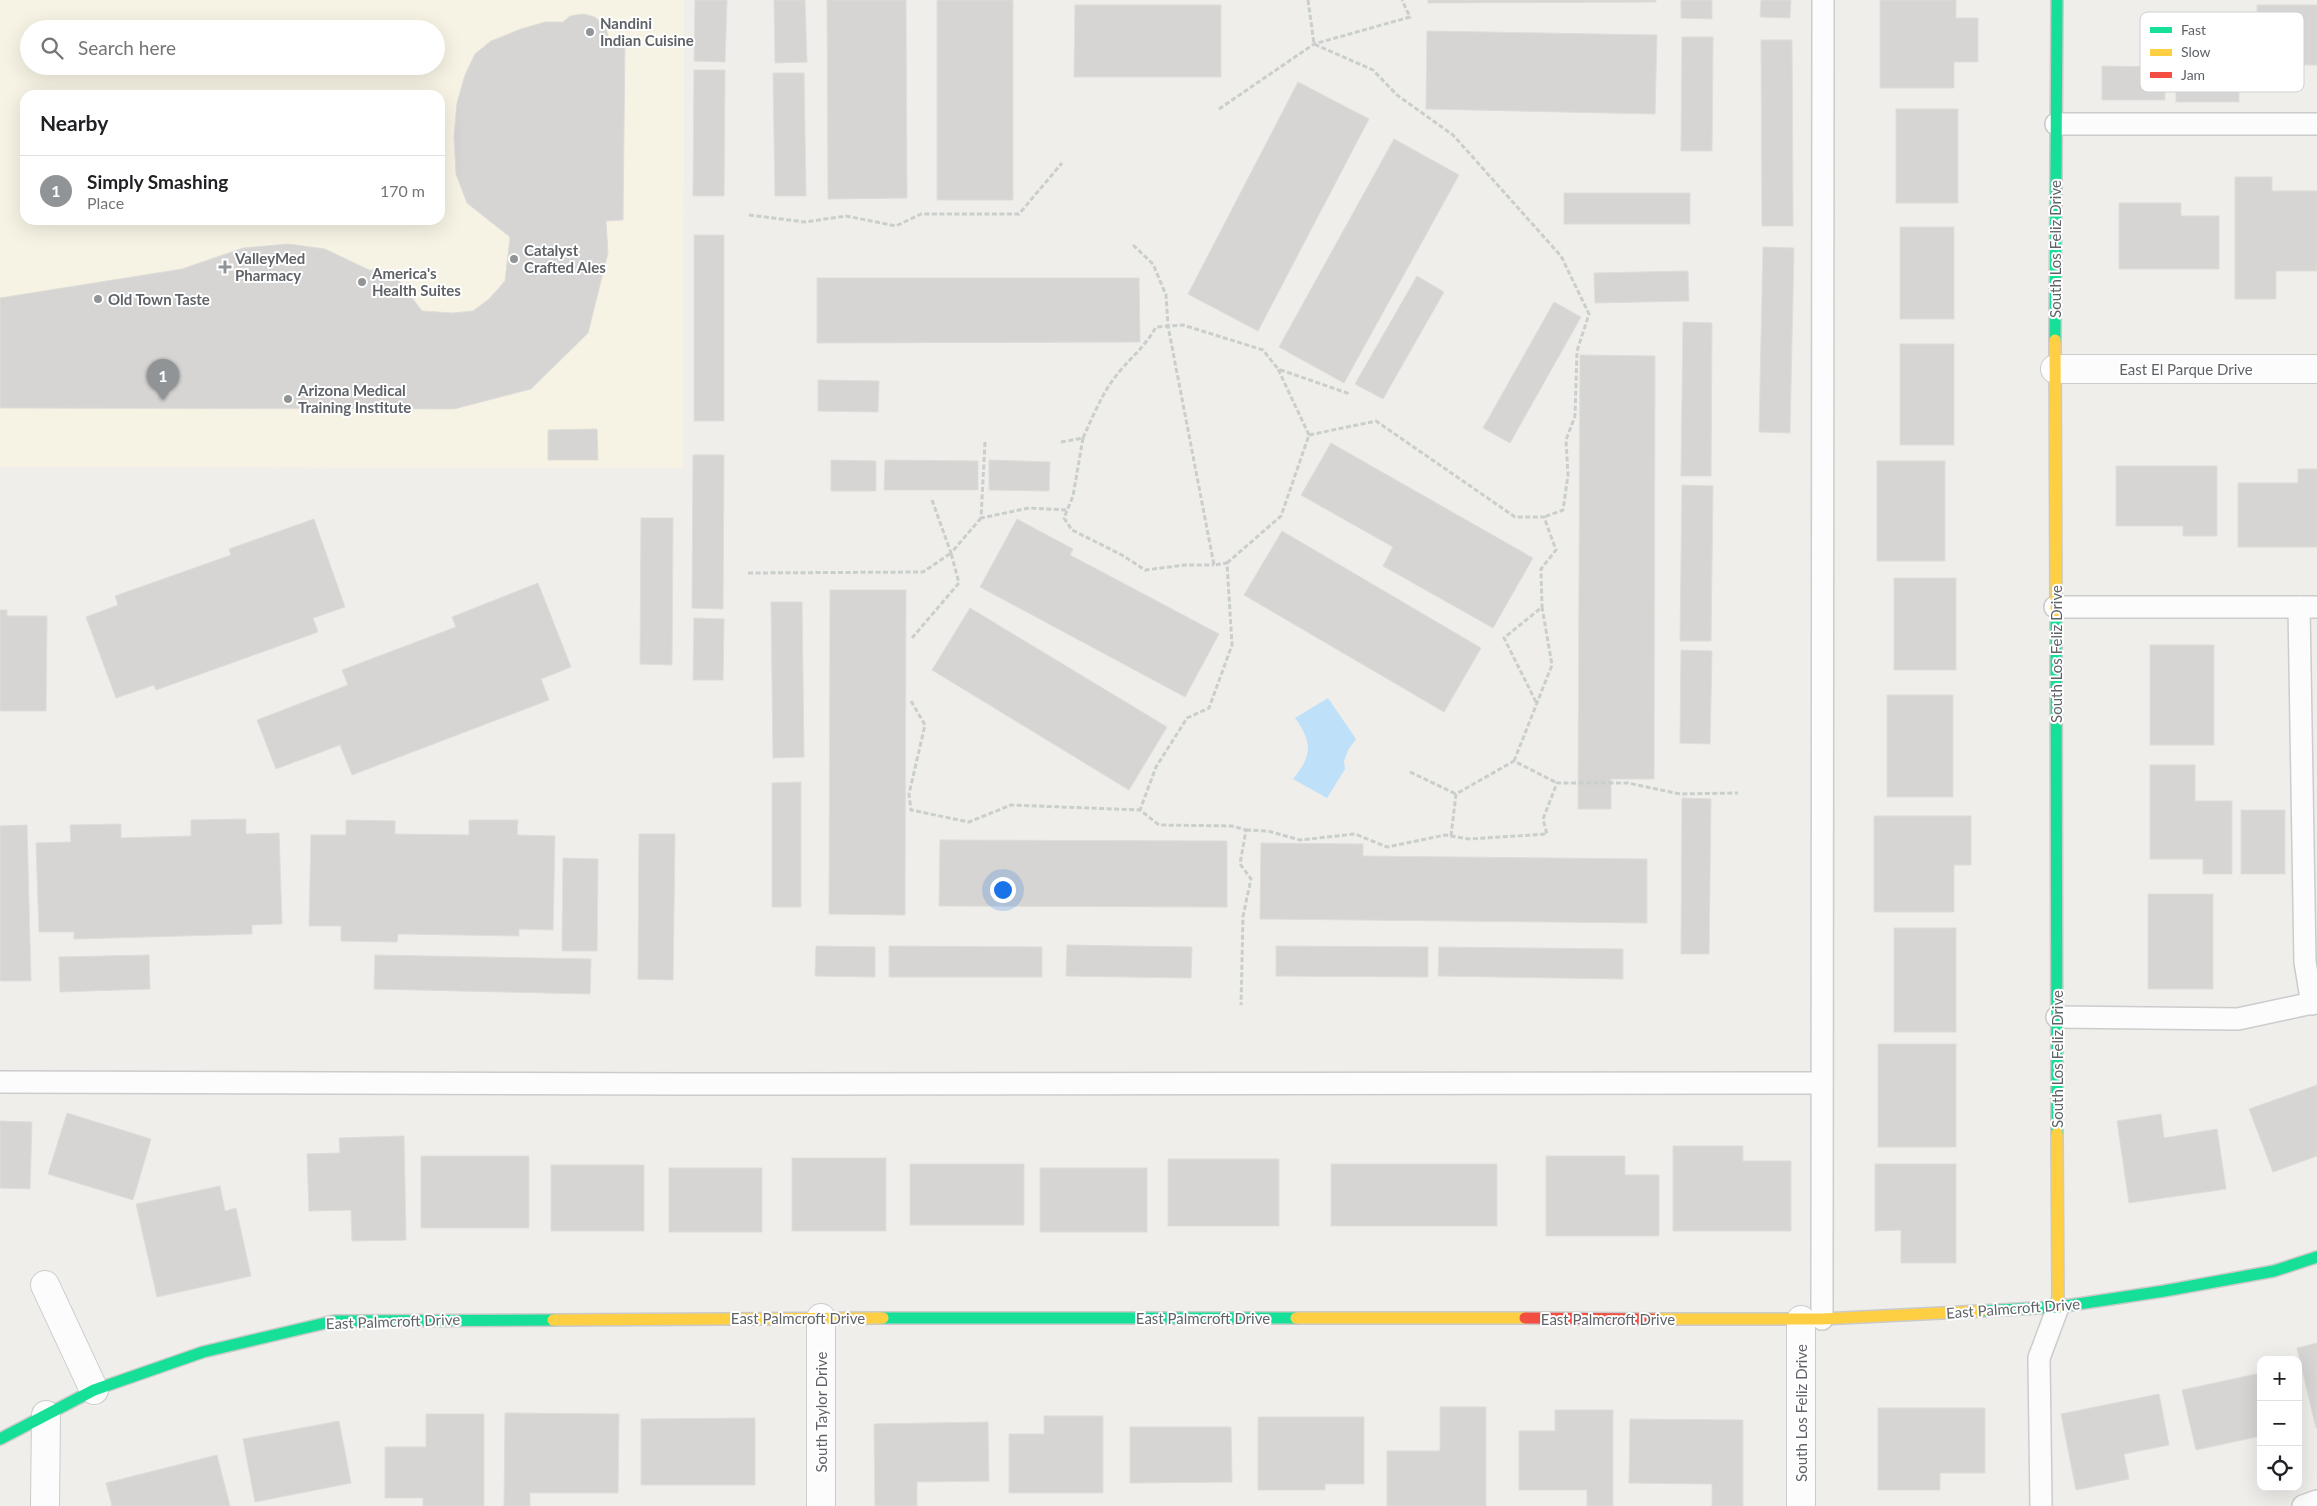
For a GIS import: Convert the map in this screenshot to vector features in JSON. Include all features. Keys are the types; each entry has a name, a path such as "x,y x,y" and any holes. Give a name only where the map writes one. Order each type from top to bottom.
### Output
{"street":[{"name":"South Los Feliz Drive","path":"2057,0 2055,606 2058,1307"},
{"name":"East El Parque Drive","path":"2055,369 2317,369"},
{"name":"East Palmcroft Drive","path":"0,1439 94,1390 203,1352 334,1321 821,1318 1812,1319 2058,1307 2164,1292 2274,1271 2317,1256"},
{"path":"45,1285 94,1390"},
{"name":"South Taylor Drive","path":"821,1318 821,1506"},
{"name":"South Los Feliz Drive","path":"1801,1506 1812,1319"},
{"path":"45,1506 46,1415"}],"lane":[{"path":"1812,1319 1822,1083 1823,0"},
{"path":"2056,124 2317,124"},
{"path":"2055,606 2308,607 2304,962 2314,1003 2238,1019 2057,1018"},
{"path":"0,1082 666,1084 1822,1083"},
{"path":"2041,1506 2038,1358 2058,1307"},
{"path":"2303,1506 2317,1501"}],"path":[{"path":"1308,0 1314,44"},
{"path":"1218,109 1314,44 1410,17 1402,0"},
{"path":"1309,435 1376,421 1516,517 1544,517 1563,510 1568,475 1566,440 1575,416 1577,351 1590,314 1561,256 1453,135 1397,96 1373,70 1314,44"},
{"path":"749,215 805,222 846,216 896,226 921,214 1019,214 1062,163"},
{"path":"1133,245 1153,264 1166,295 1168,326 1214,565"},
{"path":"1183,325 1263,350 1278,370 1309,435 1281,516 1228,563 1186,565 1145,570 1122,555 1072,530 1064,518 1073,496 1083,438 1095,411 1118,373 1146,346 1156,327 1183,325"},
{"path":"1278,370 1350,394"},
{"path":"1061,442 1083,438"},
{"path":"748,573 923,572 951,553 981,518 985,442"},
{"path":"912,638 959,583 951,553 932,500"},
{"path":"981,518 1029,508 1068,510"},
{"path":"1456,794 1514,761 1552,665 1542,606 1541,569 1556,550 1544,517"},
{"path":"1140,810 1156,767 1187,718 1209,708 1232,645 1228,563"},
{"path":"1537,704 1504,638 1542,606"},
{"path":"911,701 925,725 909,794 911,810 969,822 1011,805 1140,810 1159,825 1232,826 1246,830 1268,831 1300,840 1355,834 1387,847 1445,835 1469,839 1547,834 1543,819 1558,783"},
{"path":"1514,761 1558,783 1628,783 1680,794 1738,793"},
{"path":"1410,772 1456,794"},
{"path":"1451,836 1456,794"},
{"path":"1241,1005 1243,916 1250,879 1240,864 1246,830"}],"shaded area":[{"path":"0,0 684,0 683,468 0,467"}],"water":[{"path":"1328,698 1356,739 1348,750 1344,761 1345,769 1327,798 1293,779 1304,763 1308,749 1305,735 1295,718"}],"building":[{"path":"695,0 727,0 725,62 694,61"},
{"path":"774,0 805,0 807,62 775,63"},
{"path":"827,0 906,0 907,198 828,199"},
{"path":"937,0 1013,0 1013,200 937,200"},
{"path":"1428,0 1656,0 1656,2 1428,3"},
{"path":"1681,0 1712,0 1712,19 1681,18"},
{"path":"1761,0 1791,0 1790,18 1760,17"},
{"path":"1880,0 1956,0 1956,18 1978,18 1978,62 1954,62 1954,88 1880,88"},
{"path":"1075,5 1221,5 1221,77 1074,77"},
{"path":"2257,5 2317,5 2317,65 2304,65 2304,12 2257,12"},
{"path":"583,14 595,17 606,27 609,40 625,40 623,220 606,221 608,253 588,333 531,389 454,409 0,408 0,298 182,269 243,248 288,244 325,249 369,270 391,270 422,311 453,313 473,311 489,299 505,281 510,237 467,203 456,174 454,136 457,103 465,75 475,54 491,41 521,29 545,22 563,22 570,16"},
{"path":"1427,31 1657,35 1655,114 1426,109"},
{"path":"1682,37 1713,37 1712,151 1681,151"},
{"path":"1761,40 1792,40 1793,226 1762,226"},
{"path":"2102,66 2140,67 2140,92 2165,92 2165,100 2102,100"},
{"path":"694,70 725,70 724,196 693,196"},
{"path":"773,73 804,73 806,196 775,196"},
{"path":"1298,82 1369,119 1258,331 1188,294"},
{"path":"2176,92 2239,92 2239,102 2176,102"},
{"path":"1896,109 1958,109 1958,203 1896,203"},
{"path":"1394,139 1459,175 1344,383 1279,347"},
{"path":"2235,177 2272,177 2272,191 2317,191 2317,271 2276,271 2276,299 2235,299"},
{"path":"1564,193 1690,193 1690,224 1564,224"},
{"path":"2119,203 2181,203 2181,216 2219,216 2219,269 2119,269"},
{"path":"1900,227 1954,227 1954,319 1900,319"},
{"path":"694,235 724,235 724,421 694,421"},
{"path":"1763,247 1794,248 1790,433 1759,432"},
{"path":"1688,271 1689,301 1595,303 1594,273"},
{"path":"1417,276 1444,292 1383,399 1355,384"},
{"path":"817,278 1139,278 1140,342 817,343"},
{"path":"1554,302 1581,317 1510,443 1483,428"},
{"path":"1683,322 1712,323 1711,476 1681,476"},
{"path":"1900,344 1954,344 1954,445 1900,445"},
{"path":"1580,355 1655,356 1654,779 1611,779 1611,809 1578,809"},
{"path":"818,380 879,381 878,412 818,411"},
{"path":"597,429 598,460 548,460 548,430"},
{"path":"1331,443 1533,558 1493,628 1383,566 1393,547 1301,495"},
{"path":"693,455 724,455 723,609 692,608"},
{"path":"831,460 876,461 876,491 831,491"},
{"path":"885,460 978,461 978,490 884,490"},
{"path":"989,460 1050,462 1049,491 989,490"},
{"path":"1877,461 1945,461 1945,561 1877,561"},
{"path":"2116,466 2217,466 2217,536 2183,536 2183,526 2116,526"},
{"path":"2298,469 2317,469 2317,547 2238,547 2238,483 2298,483"},
{"path":"1682,485 1713,486 1711,641 1680,641"},
{"path":"641,518 673,518 672,665 640,664"},
{"path":"314,519 345,607 313,618 318,632 156,690 154,685 116,698 86,617 118,605 115,596 231,555 229,549"},
{"path":"1017,519 1073,549 1070,555 1219,634 1185,697 980,587"},
{"path":"1282,531 1481,648 1444,712 1244,595"},
{"path":"1894,578 1956,578 1956,670 1894,670"},
{"path":"538,583 571,667 541,679 549,700 352,775 340,745 276,769 257,720 348,685 342,670 456,627 452,617"},
{"path":"830,590 906,590 905,915 829,914"},
{"path":"771,602 802,602 804,757 773,758"},
{"path":"970,608 1167,727 1129,790 932,670"},
{"path":"0,610 7,610 7,616 47,616 46,711 0,711"},
{"path":"694,618 724,619 723,680 693,680"},
{"path":"2150,645 2214,645 2214,745 2150,745"},
{"path":"1681,650 1712,651 1710,744 1680,743"},
{"path":"1887,695 1953,695 1953,797 1887,797"},
{"path":"2150,765 2195,765 2195,801 2232,801 2232,874 2203,874 2203,859 2150,859"},
{"path":"801,782 801,907 772,907 772,783"},
{"path":"1682,798 1711,799 1709,954 1681,954"},
{"path":"2241,810 2285,810 2285,874 2241,874"},
{"path":"1874,816 1971,816 1971,865 1954,865 1954,912 1874,912"},
{"path":"246,819 246,834 279,833 282,924 252,925 252,934 74,939 74,932 39,932 36,843 71,842 70,825 121,824 121,838 191,836 191,820"},
{"path":"346,820 395,821 395,834 469,835 469,820 518,820 517,835 555,836 553,930 519,929 519,936 398,934 397,942 341,941 341,926 309,926 311,835 346,835"},
{"path":"27,825 31,981 0,981 0,826"},
{"path":"639,834 675,834 673,980 638,979"},
{"path":"940,840 1227,841 1227,907 939,906"},
{"path":"1261,843 1363,844 1363,856 1647,859 1647,923 1260,919"},
{"path":"563,858 598,859 597,951 562,951"},
{"path":"2148,894 2213,894 2213,989 2148,989"},
{"path":"1894,928 1956,928 1956,1032 1894,1032"},
{"path":"1067,945 1192,947 1191,978 1066,976"},
{"path":"816,946 875,947 875,977 815,976"},
{"path":"889,946 1042,947 1042,977 889,977"},
{"path":"1276,946 1428,947 1428,977 1276,976"},
{"path":"1439,947 1623,949 1623,979 1438,976"},
{"path":"149,955 150,989 60,992 59,957"},
{"path":"375,955 591,959 590,994 374,989"},
{"path":"1878,1044 1956,1044 1956,1147 1878,1147"},
{"path":"2317,1085 2317,1156 2273,1172 2249,1109"},
{"path":"67,1113 151,1139 133,1200 48,1174"},
{"path":"2161,1114 2164,1138 2217,1129 2226,1189 2129,1203 2117,1121"},
{"path":"0,1121 32,1122 30,1189 0,1188"},
{"path":"404,1136 406,1240 352,1241 351,1210 309,1211 307,1154 340,1153 339,1138"},
{"path":"1673,1146 1743,1146 1743,1161 1791,1161 1791,1231 1673,1231"},
{"path":"421,1156 529,1156 529,1228 421,1228"},
{"path":"1546,1156 1625,1156 1625,1175 1659,1175 1659,1236 1546,1236"},
{"path":"792,1158 886,1158 886,1231 792,1231"},
{"path":"1168,1159 1279,1159 1279,1226 1168,1226"},
{"path":"910,1164 1024,1164 1024,1225 910,1225"},
{"path":"1331,1164 1497,1164 1497,1226 1331,1226"},
{"path":"1875,1164 1956,1164 1956,1263 1901,1263 1901,1230 1875,1231"},
{"path":"551,1165 644,1165 644,1231 551,1231"},
{"path":"669,1168 762,1168 762,1232 669,1232"},
{"path":"1040,1168 1147,1168 1147,1232 1040,1232"},
{"path":"220,1186 225,1211 236,1208 251,1276 157,1297 136,1204"},
{"path":"2317,1343 2317,1428 2302,1369 2302,1356 2299,1356 2297,1348"},
{"path":"2257,1374 2257,1437 2196,1450 2182,1390"},
{"path":"2159,1394 2169,1445 2124,1454 2129,1479 2076,1490 2061,1414"},
{"path":"1440,1407 1486,1407 1486,1506 1387,1506 1387,1451 1440,1451"},
{"path":"1878,1408 1985,1408 1985,1473 1940,1473 1940,1490 1878,1490"},
{"path":"1555,1410 1613,1410 1613,1506 1587,1506 1587,1490 1519,1490 1519,1431 1555,1431"},
{"path":"505,1413 619,1414 618,1493 530,1493 530,1506 504,1506"},
{"path":"426,1414 484,1414 484,1506 423,1506 423,1498 385,1498 385,1447 426,1447"},
{"path":"1044,1416 1103,1416 1103,1493 1009,1493 1009,1434 1044,1434"},
{"path":"1258,1417 1364,1417 1364,1484 1325,1484 1325,1490 1258,1490"},
{"path":"755,1418 755,1485 641,1485 641,1419"},
{"path":"1630,1419 1743,1420 1743,1506 1712,1506 1712,1484 1629,1483"},
{"path":"339,1421 351,1483 255,1502 243,1439"},
{"path":"988,1422 989,1481 917,1482 917,1506 875,1506 874,1424"},
{"path":"1130,1427 1231,1427 1232,1482 1130,1483"},
{"path":"217,1455 230,1506 112,1506 106,1483"}],"traffic: fast":[{"path":"2055,340 2057,0"},
{"path":"2056,615 2057,1133"},
{"path":"1981,1311 2058,1307 2164,1291 2274,1271 2317,1257"},
{"path":"883,1318 1296,1318"},
{"path":"0,1439 94,1390 203,1352 334,1321 553,1320"}],"traffic: slow":[{"path":"2055,340 2056,615"},
{"path":"2057,1133 2058,1307"},
{"path":"1654,1319 1822,1319 1981,1311"},
{"path":"553,1320 883,1318"},
{"path":"1296,1318 1525,1318"}],"traffic: jam":[{"path":"1525,1318 1654,1319"}],"place":[{"name":"Nandini Indian Cuisine","path":"590,32"},
{"name":"Catalyst Crafted Ales","path":"514,259"},
{"name":"ValleyMed Pharmacy","path":"225,267"},
{"name":"America's Health Suites","path":"362,282"},
{"name":"Old Town Taste","path":"98,299"},
{"name":"Arizona Medical Training Institute","path":"288,399"},
{"name":"Simply Smashing","path":"163,400"}]}
